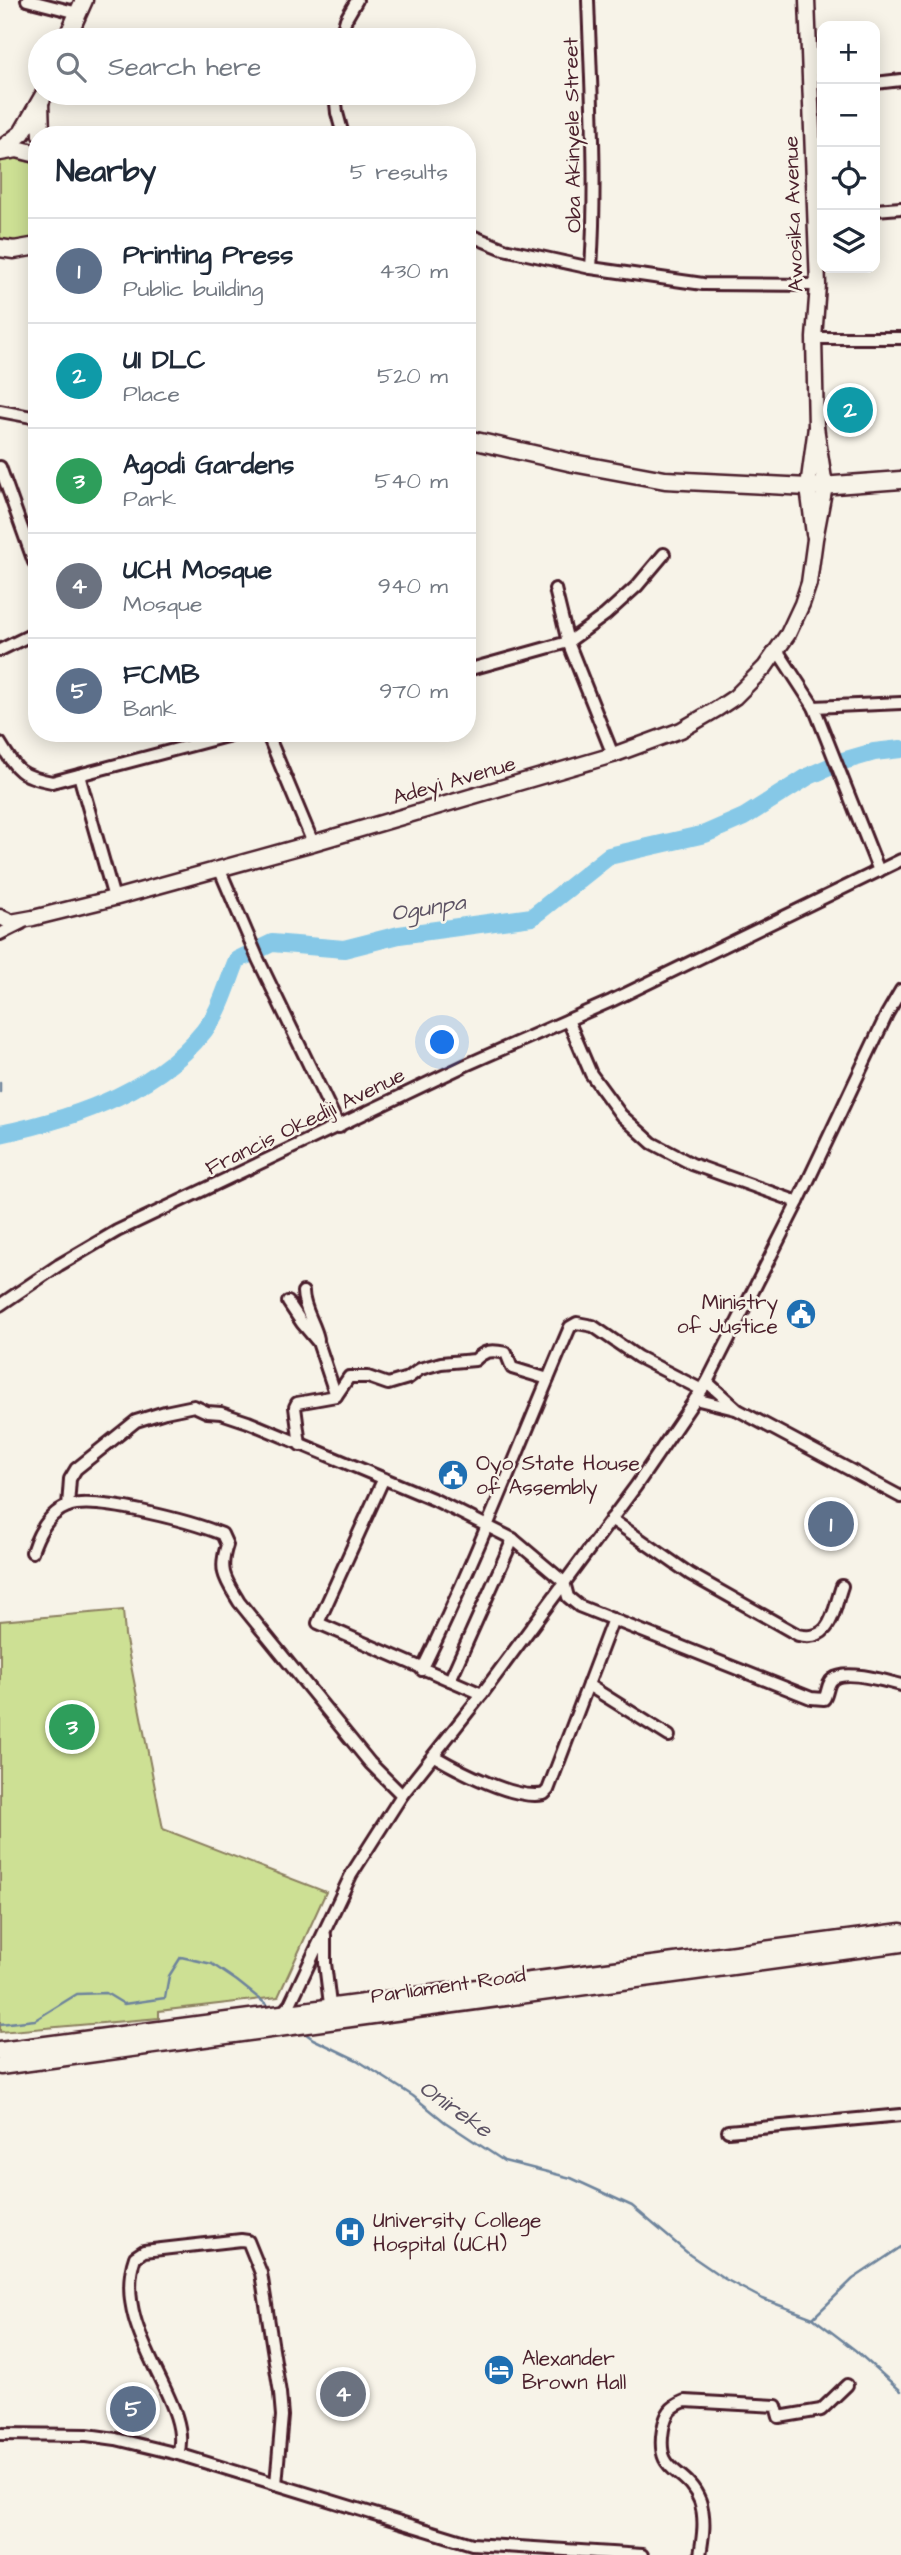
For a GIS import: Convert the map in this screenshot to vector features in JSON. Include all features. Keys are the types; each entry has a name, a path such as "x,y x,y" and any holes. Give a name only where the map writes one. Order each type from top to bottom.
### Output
{"main road":[{"path":"71,28 81,7"},
{"path":"0,151 22,133 39,105"},
{"path":"41,126 43,105"},
{"path":"0,151 17,149 28,152"},
{"path":"0,247 14,250 28,248"},
{"path":"476,441 665,480 817,487 901,481"},
{"name":"Parliament Road","path":"0,2051 332,2015 893,1939"},
{"name":"Parliament Road","path":"0,2066 287,2019"}],"street":[{"path":"27,0 81,7"},
{"path":"343,28 356,0"},
{"name":"Oba Akinyele Street","path":"588,0 592,105 591,268"},
{"name":"Awosika Avenue","path":"807,0 816,89 818,210"},
{"path":"880,82 901,80"},
{"path":"337,105 341,126"},
{"path":"880,210 901,208"},
{"path":"476,238 504,249 591,268 703,284 818,285"},
{"name":"Awosika Avenue","path":"817,487 814,338 818,273"},
{"path":"814,338 901,338"},
{"path":"0,411 28,416"},
{"path":"0,467 28,545"},
{"name":"Adeyi Avenue","path":"0,917 11,922 114,898 613,755 681,730 735,697 765,667 793,624 809,583 817,487"},
{"path":"476,668 568,642 605,615 637,586 664,554"},
{"path":"555,589 568,642 613,755"},
{"path":"0,650 28,636"},
{"path":"777,650 814,707 879,871"},
{"path":"814,707 901,703"},
{"path":"0,743 13,766 29,778 52,782 204,742"},
{"path":"271,742 313,843"},
{"path":"79,775 114,898"},
{"name":"Francis Okediji Avenue","path":"0,1305 59,1265 117,1231 568,1020 901,860"},
{"path":"219,868 258,960 339,1127"},
{"path":"0,934 33,918"},
{"path":"287,2019 284,2011 290,2004 351,1875 402,1795 482,1694 611,1519 701,1390 798,1202 887,1014 901,990"},
{"path":"568,1020 591,1074 621,1115 652,1143 692,1164 798,1202"},
{"path":"303,1292 303,1300 315,1325 336,1396"},
{"path":"288,1302 318,1342"},
{"path":"422,1670 463,1587 486,1525 570,1327 578,1323 593,1326 638,1357 901,1497"},
{"path":"300,1445 295,1407 297,1404 336,1396 349,1377 368,1377 388,1384 408,1378 428,1366 475,1360 481,1353 493,1350 506,1353 512,1368 548,1379"},
{"path":"701,1390 738,1410"},
{"path":"68,1506 70,1479 76,1469 136,1422 194,1406 248,1422 435,1500 513,1539 564,1582 568,1597 579,1606 815,1700 827,1696 830,1681 836,1676 864,1676 901,1685"},
{"path":"383,1480 318,1623 482,1694"},
{"path":"32,1552 38,1534 52,1517 68,1506 83,1504 136,1510 193,1523 222,1534 227,1545 223,1560 224,1576 239,1602 370,1763 402,1795"},
{"path":"611,1519 690,1574 798,1635 819,1636 827,1630 842,1586"},
{"path":"450,1680 513,1539"},
{"path":"434,1756 463,1773 499,1787 532,1795 544,1794 548,1790 613,1619"},
{"path":"588,1685 669,1737"},
{"path":"893,1939 901,1922"},
{"path":"325,1932 325,1963 332,2015"},
{"path":"728,2131 901,2115"},
{"path":"178,2454 182,2443 175,2416 145,2350 131,2309 132,2264 135,2257 144,2251 248,2241 261,2273 280,2393 282,2416 276,2484"},
{"path":"700,2555 704,2531 701,2503 695,2491 663,2459 661,2443 666,2414 673,2406 685,2401 776,2406 779,2417 810,2414 821,2410 847,2385"},
{"path":"0,2434 88,2435 178,2454 472,2550 642,2555"}],"green space":[{"path":"15,158 28,162 28,242 21,244 0,240 0,161"},
{"path":"123,1610 125,1635 163,1829 326,1892 278,1997 159,2011 159,2018 0,2032 0,1621"}],"waterway":[{"name":"Ogunpa","path":"0,1134 89,1109 145,1082 193,1044 212,1020 237,960 272,943 344,949 399,935 532,917 609,856 705,834 744,817 809,776 843,761 874,752 901,749"},
{"path":"0,1083 0,1092"},
{"name":"Onireke","path":"0,2024 35,2020 77,1994 106,1993 124,2004 165,1998 169,1976 181,1957 212,1964 271,2008"},
{"name":"Onireke","path":"302,2031 357,2060 413,2096 445,2122 504,2161 571,2178 632,2206 690,2255 725,2279 763,2299 813,2318 855,2350 901,2391"},
{"path":"814,2317 853,2279 901,2247"}],"place":[{"name":"UI DLC","path":"850,410"},
{"name":"Ministry of Justice","path":"801,1314"},
{"name":"Oyo State House of Assembly","path":"453,1475"},
{"name":"Printing Press","path":"831,1524"},
{"name":"Agodi Gardens","path":"72,1727"},
{"name":"University College Hospital (UCH)","path":"350,2232"},
{"name":"Alexander Brown Hall","path":"499,2370"},
{"name":"UCH Mosque","path":"343,2394"},
{"name":"FCMB","path":"133,2409"}]}
